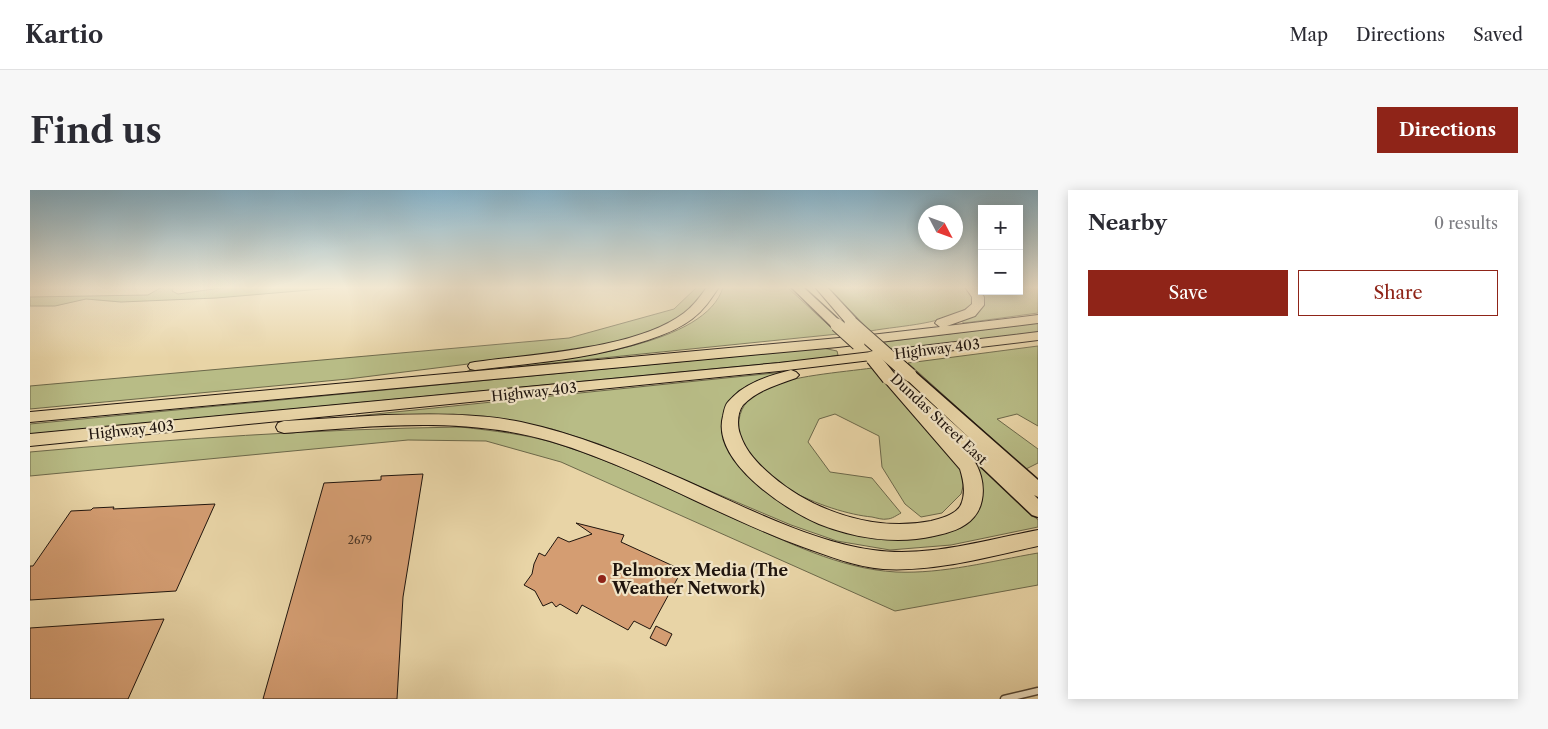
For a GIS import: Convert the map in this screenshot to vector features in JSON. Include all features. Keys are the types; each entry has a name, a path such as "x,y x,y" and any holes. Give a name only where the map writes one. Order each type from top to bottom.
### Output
{"highway":[{"path":"296,393 370,381 584,353 629,343 670,327 694,311"},
{"path":"842,311 856,326"},
{"path":"838,343 869,335 940,323 972,311"},
{"name":"Highway 403","path":"30,418 838,343 1038,319"},
{"name":"Highway 403","path":"30,440 892,355 1038,336"},
{"path":"873,358 898,377 968,466 973,481 972,505 958,520 935,528 894,532 857,527 826,518 800,506 760,478 744,461 729,435 727,424 731,407 754,388 772,379 892,355"},
{"path":"108,433 144,435 396,420 458,420 511,426 553,436 669,481 767,525 826,547 881,560 922,560 1038,538"}],"main road":[{"path":"822,311 873,358"},
{"name":"Dundas Street East","path":"839,311 856,326 898,377 1038,510"},
{"name":"Dundas Street East","path":"898,377 1038,490"}],"lane":[{"path":"1004,699 1038,691"}],"green space":[{"path":"668,311 690,311 683,318 624,341 564,352 348,379 30,409 30,386 569,338"},
{"path":"707,311 813,311 838,334 465,372 568,358 633,346 664,336 691,323"},
{"path":"851,311 963,311 936,320 870,331"},
{"path":"977,311 1038,311 1038,313 964,323 961,321 976,314"},
{"path":"1038,323 1038,332 893,351 883,342"},
{"path":"1038,346 1038,426 1017,414 997,419 1038,449 1038,463 1026,469 908,363"},
{"path":"823,348 837,351 838,355 817,359 30,434 30,424"},
{"path":"872,368 941,439 966,475 961,494 942,513 921,517 905,504 882,467 879,436 835,414 819,419 808,442 830,472 872,478 901,513 891,518 882,519 853,514 809,499 786,488 766,474 751,458 741,440 739,420 744,405 764,389 801,378"},
{"path":"794,371 757,381 738,391 726,406 723,424 726,442 757,481 893,537 931,537 961,528 978,512 982,493 964,452 1038,520 1038,527 951,545 890,550 837,541 791,525 599,444 552,429 504,420 356,418 356,416"},
{"path":"461,427 534,438 581,452 648,479 793,545 854,566 896,572 932,571 1038,553 1038,585 895,611 561,462 486,441 408,440 30,476 30,452 246,435"}],"building":[{"path":"423,474 403,597 397,699 263,699 324,483 381,480 381,476"},
{"path":"215,504 176,591 30,600 30,566 33,566 71,511 91,510 93,508 114,507 113,509"},
{"name":"Pelmorex Media (The Weather Network)","path":"576,523 624,535 621,542 682,570 650,629 634,621 628,630 582,605 577,614 560,604 556,607 552,602 543,606 535,591 524,585 532,574 539,553 545,556 558,537 569,542 592,534"},
{"path":"164,619 128,699 30,699 30,628"},
{"path":"656,626 672,634 666,646 650,638"}],"place":[{"name":"Pelmorex Media (The Weather Network)","path":"602,579"}]}
